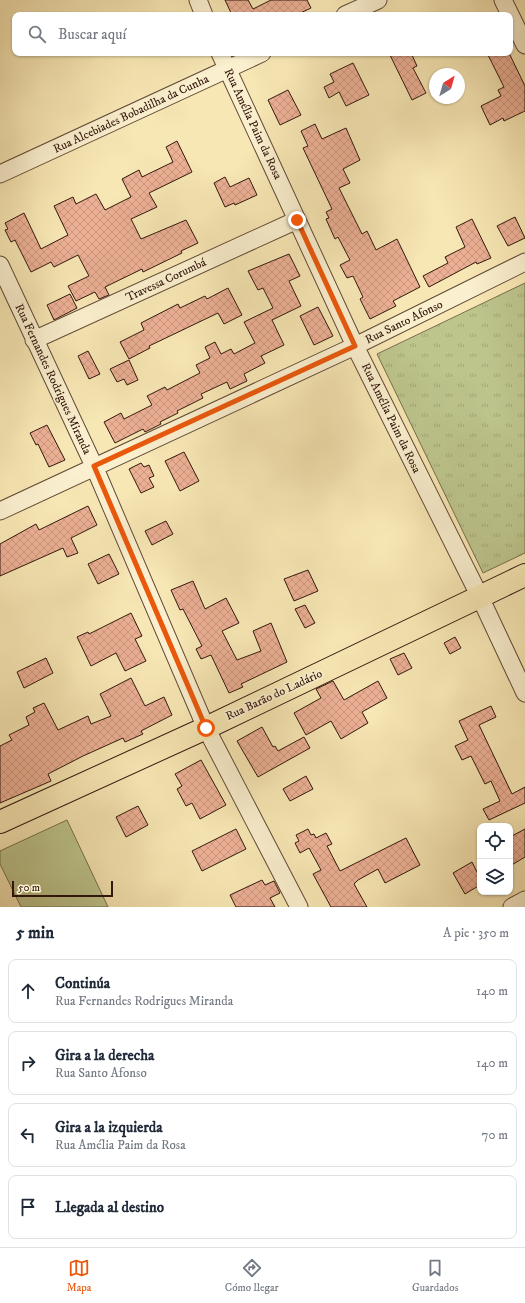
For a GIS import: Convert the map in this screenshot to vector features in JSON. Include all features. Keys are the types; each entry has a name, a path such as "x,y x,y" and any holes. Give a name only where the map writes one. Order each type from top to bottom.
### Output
{"main road":[{"name":"Rua Barão do Ladário","path":"0,822 206,728 525,575"}],"street":[{"path":"198,0 203,12"},
{"path":"352,12 378,0"},
{"path":"504,0 510,12"},
{"path":"513,19 525,45"},
{"name":"Rua Amélia Paim da Rosa","path":"221,56 355,346 480,597 525,693"},
{"name":"Rua Alcebiades Bobadilha da Cunha","path":"0,174 255,56"},
{"name":"Travessa Corumbá","path":"34,340 297,220"},
{"name":"Rua Santo Afonso","path":"0,511 355,346 525,262"},
{"name":"Rua Fernandes Rodrigues Miranda","path":"0,264 34,340 94,466 206,728 299,907"},
{"path":"512,907 525,900"}],"green space":[{"path":"525,283 525,553 483,573 377,354"},
{"path":"67,820 108,907 21,907 0,864 0,851"}],"building":[{"path":"225,0 248,0 253,9 271,0 307,0 311,8 302,12 231,12"},
{"path":"390,56 412,56 417,66 413,68 426,93 412,100"},
{"path":"488,56 510,56 525,86 525,111 504,121 503,118 490,125 481,106 501,96 498,90 504,87"},
{"path":"353,63 369,95 346,106 339,92 329,98 324,87 334,82 330,74"},
{"path":"288,90 301,115 280,125 268,100"},
{"path":"315,124 322,139 346,128 360,160 343,169 350,183 339,188 362,234 367,231 376,250 397,239 420,287 393,301 396,306 370,319 360,299 363,297 353,276 347,278 340,265 350,260 338,237 335,239 326,219 329,218 326,212 332,209 303,148 308,146 301,131"},
{"path":"177,141 192,172 149,193 157,207 131,219 141,239 186,220 198,243 181,251 182,253 143,272 142,269 105,287 109,295 99,299 95,292 76,301 68,286 89,276 78,255 54,267 51,262 31,272 15,240 11,242 5,230 8,229 5,223 24,213 41,249 68,235 54,206 73,197 76,204 96,194 105,210 131,197 122,179 139,170 142,177 173,162 166,147"},
{"path":"225,177 230,187 249,178 257,195 235,205 234,203 225,207 214,183"},
{"path":"515,217 525,238 508,246 497,226"},
{"path":"472,219 491,258 477,264 476,262 429,287 423,276 448,263 445,257 465,247 456,227"},
{"path":"289,254 300,276 289,281 301,306 272,320 284,345 261,356 265,363 244,374 247,381 230,389 227,382 201,394 203,398 177,411 178,413 160,422 161,424 145,432 143,429 115,443 104,422 121,413 124,419 152,405 147,396 165,387 167,390 200,373 196,365 210,358 205,347 215,342 221,354 231,349 234,354 255,343 244,322 273,308 263,288 258,290 248,271"},
{"path":"228,288 242,315 224,324 218,313 149,346 150,348 129,359 120,342 144,330 141,323 178,304 180,308 205,296 207,299"},
{"path":"70,294 77,308 54,320 47,305"},
{"path":"318,307 333,336 314,345 300,316"},
{"path":"88,351 100,374 89,379 78,356"},
{"path":"129,360 138,380 127,385 124,379 117,382 110,369"},
{"path":"47,425 65,460 49,467 38,444 36,445 30,433"},
{"path":"184,452 199,481 180,491 165,461"},
{"path":"141,463 144,467 149,465 154,476 149,478 154,487 141,493 129,469"},
{"path":"88,506 97,525 71,538 78,553 67,557 63,548 0,576 0,544 36,524 39,530"},
{"path":"166,521 173,534 152,545 145,531"},
{"path":"109,554 119,574 98,584 88,564"},
{"path":"308,570 318,591 294,601 284,579"},
{"path":"193,581 205,609 226,598 239,623 222,631 237,660 261,651 253,631 271,623 287,662 241,684 243,687 229,693 211,655 201,659 196,649 202,646 183,609 180,610 171,590"},
{"path":"305,605 315,623 305,628 295,609"},
{"path":"131,613 142,636 135,639 146,661 125,671 116,653 91,666 77,637 88,632 89,634"},
{"path":"455,637 461,648 450,654 444,643"},
{"path":"404,653 412,668 398,675 390,659"},
{"path":"46,658 53,673 24,688 17,672"},
{"path":"131,678 145,706 164,697 172,715 141,731 143,734 125,742 123,738 83,756 48,774 51,781 0,803 0,746 12,740 9,735 29,725 26,717 35,712 33,708 44,703 58,730 88,716 91,724 111,716 100,694"},
{"path":"333,681 344,700 378,681 387,698 362,712 368,723 341,739 331,721 306,735 294,713 321,698 316,689"},
{"path":"491,706 496,717 479,725 512,794 525,787 525,803 489,820 483,809 500,801 491,781 485,784 471,756 462,760 455,746 468,740 459,721"},
{"path":"262,727 273,747 275,746 278,751 304,737 310,748 258,777 237,741"},
{"path":"201,760 226,805 200,819 192,803 186,806 177,789 182,786 175,774"},
{"path":"306,776 313,789 290,801 283,789"},
{"path":"138,806 148,825 126,837 116,817"},
{"path":"236,829 246,849 202,871 192,851"},
{"path":"308,829 311,835 314,834 316,838 326,833 332,844 327,846 340,871 406,838 420,865 385,883 378,869 358,880 354,884 367,907 331,907 313,874 321,870 309,848 300,853 295,843 299,841 296,835"},
{"path":"525,829 525,857 513,864 513,859 513,835"},
{"path":"472,862 477,872 477,887 465,894 453,873"},
{"path":"262,880 265,885 274,881 280,893 270,898 275,907 236,907 230,895"}],"route":[{"path":"206,728 94,466 355,346 297,220"}]}
